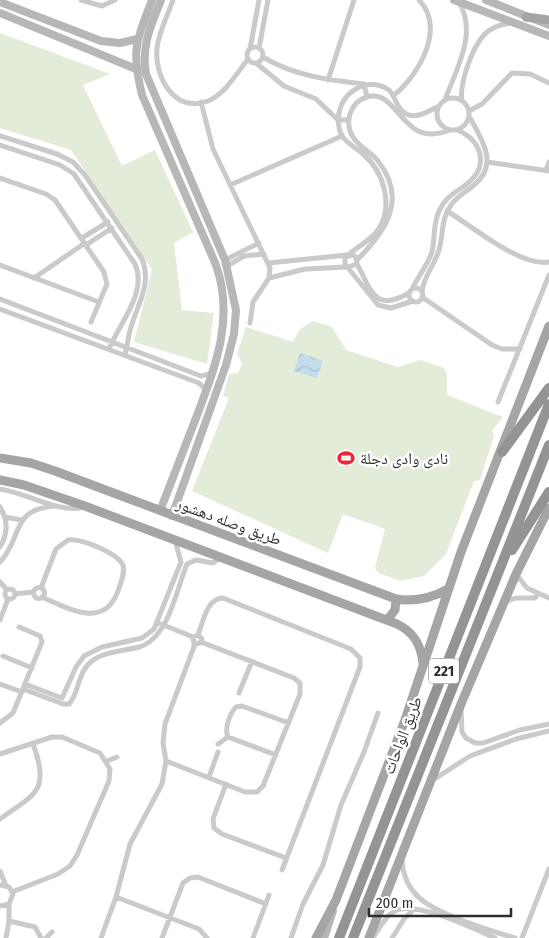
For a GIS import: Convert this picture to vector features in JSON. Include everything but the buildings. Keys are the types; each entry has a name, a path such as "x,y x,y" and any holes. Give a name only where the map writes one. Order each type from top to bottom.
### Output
{"highway":[{"path":"502,452 549,388"},
{"name":"طريق الواحات","path":"339,938 549,404"},
{"name":"طريق الواحات","path":"353,938 549,445"},
{"path":"499,570 549,492"}],"main road":[{"path":"526,16 549,20"},
{"path":"316,938 336,900 406,720 448,589 549,326"},
{"name":"طريق وصله دهشور","path":"0,458 32,463 55,471 396,598 420,600 448,589"},
{"path":"0,480 24,485 85,506 387,620 405,628 413,635 419,645 424,665"},
{"path":"371,938 461,704 516,574 549,508"},
{"path":"387,620 395,610 396,598"}],"street":[{"path":"82,0 102,6 115,0"},
{"path":"152,0 137,39 136,69 142,95 217,268 225,298 225,321 213,373 160,511"},
{"path":"161,0 146,37 144,65 148,83 226,263 236,304 234,334 226,365 172,516"},
{"path":"173,0 157,48 160,78 172,94 180,100 190,103 201,102 218,94 248,59 247,55 250,49 259,0"},
{"path":"263,58 262,51 259,48 268,0"},
{"path":"328,80 354,0"},
{"path":"394,95 412,78 429,40 431,31 428,13 419,0"},
{"path":"486,0 549,25"},
{"path":"263,58 301,74 328,80 383,86 394,95 403,112 419,116 439,106 445,100 467,37 467,22 456,1"},
{"path":"456,1 549,36"},
{"path":"0,2 101,41 120,42 137,39"},
{"path":"0,13 136,69"},
{"path":"413,301 411,291 433,258 436,220 440,208 454,191 471,179 480,164 479,151 471,137 457,130 433,135 418,131 401,119 388,100 378,96 367,97 352,108 349,120 354,138 376,158 385,194 386,210 383,220 371,238 344,259 373,301 378,305 391,308 413,301 417,302 422,295 425,279 433,258 448,211 459,197 476,184 484,174 488,162 485,145 462,101 462,84 479,41 490,30 514,23"},
{"path":"250,49 259,48"},
{"path":"256,63 263,58"},
{"path":"248,59 256,63 284,86 316,99 338,120 349,120"},
{"path":"457,130 466,123 469,113 482,104 512,73 530,74 549,83"},
{"path":"269,278 305,269 348,267 357,262 381,234 390,215 390,188 380,170 342,136 338,120 341,107 347,95 364,84"},
{"path":"364,84 367,97"},
{"path":"445,100 452,98 462,101"},
{"path":"201,102 213,149 268,263 269,278 253,302 250,323"},
{"path":"439,106 438,119 441,125 450,130"},
{"path":"0,136 57,154 73,162 85,175 142,258 146,281 131,326 125,354"},
{"path":"230,185 342,136"},
{"path":"163,144 174,140"},
{"path":"0,145 68,169 80,179 135,264 139,278 123,321 109,349"},
{"path":"488,162 547,171 549,162"},
{"path":"0,178 53,197 84,242 106,278 106,284 92,322"},
{"path":"471,179 476,184"},
{"path":"448,211 517,256 533,262 549,262"},
{"path":"34,278 108,222"},
{"path":"84,242 112,228"},
{"path":"217,268 259,243"},
{"path":"226,263 244,256 264,254"},
{"path":"268,263 348,255 356,257 373,293 380,300 395,301 418,289 422,295 492,345 502,349 520,349"},
{"path":"0,265 99,302"},
{"path":"498,402 549,275"},
{"path":"0,299 202,376 213,373"},
{"path":"0,309 199,383 206,390"},
{"path":"184,450 195,455"},
{"path":"0,489 24,494 55,506 70,509 85,506"},
{"path":"0,562 10,549 21,520 35,511 55,506"},
{"path":"0,507 5,517 6,530 0,547"},
{"path":"5,517 21,520"},
{"path":"33,592 36,598 42,597 77,612 97,613 108,606 116,597 123,574 123,565 114,554 78,540 68,540 56,550 41,588 44,591 42,597"},
{"path":"0,684 63,698 76,667 84,656 96,650 142,638 158,622 181,562 175,540"},
{"path":"181,562 187,564 196,560 213,563 221,558"},
{"path":"41,693 64,704 69,704 87,665 98,658 151,642 164,625 187,564"},
{"path":"516,574 522,584 538,594 549,598"},
{"path":"0,582 7,590 12,590 15,594"},
{"path":"0,620 8,599 12,598 15,594 33,592 37,588 41,588"},
{"path":"7,590 5,596 8,599"},
{"path":"504,602 516,598 535,598 538,594"},
{"path":"101,938 116,897 130,844 142,818 157,796 165,773 166,761 163,743 165,724 195,644 192,641 210,604 214,600 223,598 351,649 360,658 360,667 282,870"},
{"path":"158,622 195,636 201,642 292,676 300,683 300,694 276,755 263,786 257,792 249,793 166,761"},
{"path":"0,723 13,713 42,640 38,635 19,627"},
{"path":"195,644 201,642"},
{"path":"125,643 127,650"},
{"path":"3,656 32,668"},
{"path":"239,693 252,661"},
{"path":"461,704 462,732 466,738 475,743 486,742 520,730 549,724"},
{"path":"228,737 226,728 233,710 239,706 288,723"},
{"path":"291,938 300,910 323,865 341,805 364,752 378,713"},
{"path":"430,782 470,756 549,731"},
{"path":"0,754 52,737 62,737 95,750 107,761 110,769 109,781 74,861 58,874 12,892"},
{"path":"218,744 228,737"},
{"path":"228,737 276,755"},
{"path":"0,819 29,800 39,784 40,764 33,744"},
{"path":"208,777 218,752"},
{"path":"107,761 117,757"},
{"path":"226,784 213,818 214,828 222,834 286,858"},
{"path":"402,855 404,878 422,900 495,938"},
{"path":"522,938 549,869"},
{"path":"0,871 3,886 12,892"},
{"path":"162,938 183,883 194,877 266,904"},
{"path":"6,938 12,892"},
{"path":"253,938 269,895"},
{"path":"116,897 202,930 207,938"},
{"path":"324,938 336,900"},
{"path":"0,906 9,904"},
{"path":"392,938 404,919 414,909"},
{"path":"371,938 395,911 414,909 505,937 515,938"},
{"path":"9,921 35,927 41,938"},
{"path":"46,938 52,932"}],"green space":[{"path":"0,33 110,74 83,85 122,166 155,150 193,232 174,243 182,310 214,313 207,364 134,342 152,270 71,150 0,128"},
{"name":"نادى وادى دجلة","path":"313,321 332,327 346,350 398,367 421,360 444,368 447,374 447,395 503,417 492,431 494,436 480,480 474,481 446,554 424,576 400,581 379,573 375,568 385,529 343,514 328,553 192,491 229,398 223,396 229,374 238,373 242,363 237,354 246,327 293,342 299,330"}],"water":[{"path":"300,353 323,361 317,378 294,371"}],"place":[{"name":"نادى وادى دجلة","path":"346,458"}]}
